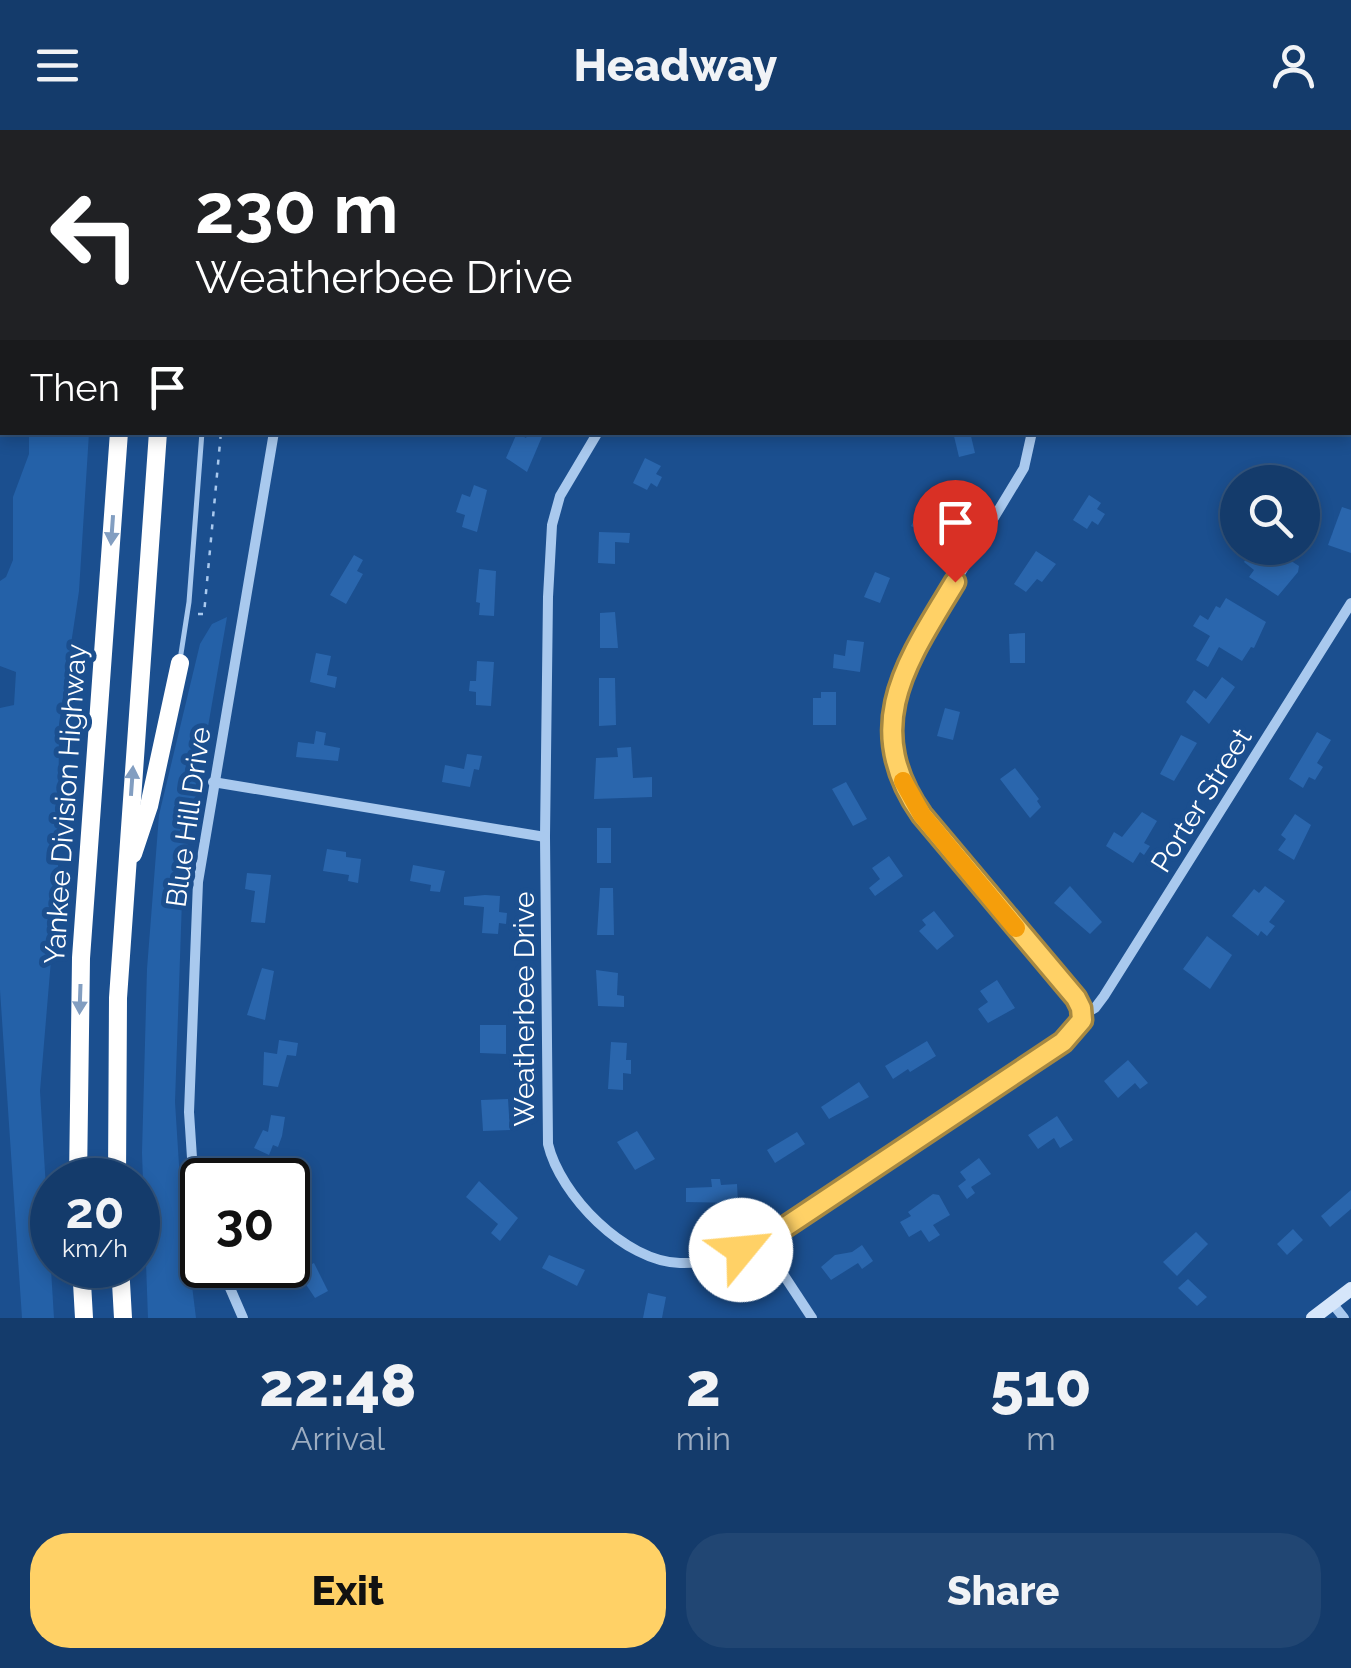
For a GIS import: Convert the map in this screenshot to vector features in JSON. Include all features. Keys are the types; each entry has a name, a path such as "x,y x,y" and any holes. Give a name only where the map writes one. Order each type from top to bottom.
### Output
{"highway":[{"name":"Yankee Division Highway","path":"78,1158 81,958 119,435"},
{"path":"117,1158 118,998 158,435"},
{"path":"125,878 149,806 180,663"},
{"path":"82,1288 84,1318"},
{"path":"121,1288 123,1318"}],"main road":[{"path":"1314,1318 1351,1289"}],"street":[{"name":"Blue Hill Drive","path":"192,1158 189,1112 198,882 273,435"},
{"name":"Weatherbee Drive","path":"596,435 560,496 552,525 548,597 546,1118 548,1144 558,1175 612,1236 629,1247 669,1263 703,1262 762,1242 1063,1042 1077,1029 1083,1015"},
{"path":"1031,435 1024,468 907,661 894,703 892,734 902,776 916,807 1060,978 1083,1015"},
{"name":"Porter Street","path":"1083,1015 1104,996 1351,603"},
{"path":"213,782 546,837"},
{"path":"762,1242 812,1318"},
{"path":"230,1288 243,1318"},
{"path":"1332,1304 1344,1318"}],"lane":[{"path":"180,663 202,435"}],"path":[{"path":"187,615 204,614 221,435"}],"shaded area":[{"path":"29,435 89,435 79,591 59,724 58,877 40,1091 44,1158 30,1158 30,1288 52,1288 54,1318 22,1318 0,990 0,708 14,705 16,672 0,666 0,581 13,560 13,497 29,454"},
{"path":"227,617 183,871 175,1102 180,1288 192,1288 196,1318 148,1318 147,1288 160,1288 160,1158 142,1158 142,1153 147,969 159,815 200,644 212,624"}],"building":[{"path":"516,435 543,435 527,472 506,458"},
{"path":"954,435 971,435 975,453 959,457"},
{"path":"645,458 661,466 656,474 662,477 657,487 651,483 647,490 633,483"},
{"path":"474,485 487,490 477,532 462,527 465,515 456,512 462,494 470,497"},
{"path":"1089,495 1101,503 1097,509 1105,514 1098,525 1092,521 1087,529 1073,520"},
{"path":"926,498 938,504 926,534 911,526"},
{"path":"1342,507 1351,510 1351,553 1328,545"},
{"path":"599,532 630,533 629,543 615,542 615,564 598,563"},
{"path":"1036,551 1056,564 1042,582 1037,579 1026,592 1014,584"},
{"path":"354,555 363,560 357,571 363,574 346,604 330,595"},
{"path":"1248,565 1299,566 1278,596 1249,577 1254,570"},
{"path":"479,569 496,571 494,616 479,615"},
{"path":"875,572 890,578 880,603 864,597"},
{"path":"1226,598 1266,622 1254,648 1242,661 1219,647 1208,667 1196,660 1210,636 1193,626 1200,615 1208,620"},
{"path":"615,612 618,648 600,648 600,613"},
{"path":"1025,633 1025,663 1010,663 1009,634"},
{"path":"847,640 864,642 860,672 833,668 834,654 845,656"},
{"path":"316,653 331,656 327,675 337,677 335,688 310,682"},
{"path":"477,661 494,662 491,706 476,705 476,692 469,691 470,681 476,681"},
{"path":"1222,677 1235,687 1209,724 1186,702 1194,690 1206,699"},
{"path":"599,678 615,678 616,725 599,726"},
{"path":"821,692 836,692 836,725 813,725 813,698 821,698"},
{"path":"945,708 960,712 953,740 937,736"},
{"path":"316,731 326,733 324,745 340,748 338,761 296,757 298,742 314,744"},
{"path":"1317,732 1331,740 1317,763 1323,767 1315,780 1309,777 1303,788 1289,779"},
{"path":"1181,735 1197,743 1174,781 1160,774"},
{"path":"631,747 633,778 652,777 652,797 594,799 596,758 618,757 617,748"},
{"path":"467,754 482,756 470,787 442,782 445,765 464,769"},
{"path":"1015,768 1039,799 1041,807 1030,818 1000,779"},
{"path":"846,782 867,819 853,826 832,789"},
{"path":"1142,812 1157,821 1144,843 1150,846 1133,863 1106,846 1114,832 1122,837"},
{"path":"1295,814 1311,825 1294,860 1278,850 1286,839 1281,835"},
{"path":"597,828 611,828 611,863 597,863"},
{"path":"327,849 361,859 358,883 348,881 349,875 323,871"},
{"path":"889,856 903,876 875,896 869,888 880,879 872,868"},
{"path":"413,865 445,871 440,892 430,891 431,885 410,881"},
{"path":"247,873 271,875 265,923 251,922 255,891 245,889"},
{"path":"1070,886 1102,922 1090,934 1054,903"},
{"path":"1265,886 1285,901 1269,922 1275,926 1267,936 1261,931 1258,936 1232,916 1254,889 1259,893"},
{"path":"600,888 613,888 614,935 597,935"},
{"path":"500,896 499,912 507,913 506,924 499,923 498,934 482,933 484,907 464,905 464,897"},
{"path":"934,911 954,936 937,950 919,931 926,925 922,920"},
{"path":"1207,936 1232,955 1210,989 1183,969"},
{"path":"262,968 274,971 265,1020 247,1015"},
{"path":"596,970 618,973 617,995 624,996 624,1007 598,1006"},
{"path":"997,980 1015,1008 988,1023 978,1009 988,1002 980,991"},
{"path":"480,1025 506,1025 506,1054 480,1053"},
{"path":"279,1040 298,1043 296,1056 287,1055 278,1087 263,1085 264,1052 277,1054"},
{"path":"927,1041 936,1056 893,1079 885,1066"},
{"path":"611,1042 627,1043 626,1060 631,1060 631,1074 623,1073 623,1090 608,1089"},
{"path":"1128,1060 1148,1083 1140,1089 1135,1083 1118,1098 1104,1081"},
{"path":"859,1082 869,1097 829,1119 821,1107"},
{"path":"508,1099 510,1130 483,1131 481,1100"},
{"path":"271,1115 285,1117 278,1147 273,1145 269,1155 254,1148 263,1130 268,1132"},
{"path":"1057,1116 1073,1140 1060,1148 1054,1138 1038,1149 1028,1135"},
{"path":"637,1131 655,1159 635,1170 617,1142"},
{"path":"797,1132 805,1144 775,1163 767,1150"},
{"path":"979,1158 991,1174 971,1187 975,1193 967,1199 958,1186 966,1180 960,1172"},
{"path":"711,1179 720,1179 721,1185 737,1184 738,1203 686,1202 686,1188 712,1187"},
{"path":"479,1181 518,1218 500,1241 491,1233 498,1224 466,1197"},
{"path":"1351,1190 1351,1209 1330,1227 1321,1216"},
{"path":"933,1194 939,1195 950,1215 933,1225 940,1235 929,1242 921,1230 909,1237 900,1222"},
{"path":"1293,1229 1303,1240 1287,1255 1277,1244"},
{"path":"1196,1232 1208,1244 1177,1276 1163,1262"},
{"path":"862,1245 873,1261 862,1269 858,1263 831,1280 821,1267 835,1255 852,1252"},
{"path":"549,1255 585,1270 577,1286 542,1268"},
{"path":"314,1263 328,1291 315,1298 308,1288 310,1265"},
{"path":"1188,1279 1207,1297 1197,1306 1178,1288"},
{"path":"648,1293 666,1297 662,1318 643,1318"}],"slow traffic":[{"path":"903,781 922,815 1016,928"}],"route":[{"path":"741,1250 762,1242 1063,1042 1082,1020 1076,998 916,807 897,762 892,716 901,675 955,582"}]}
